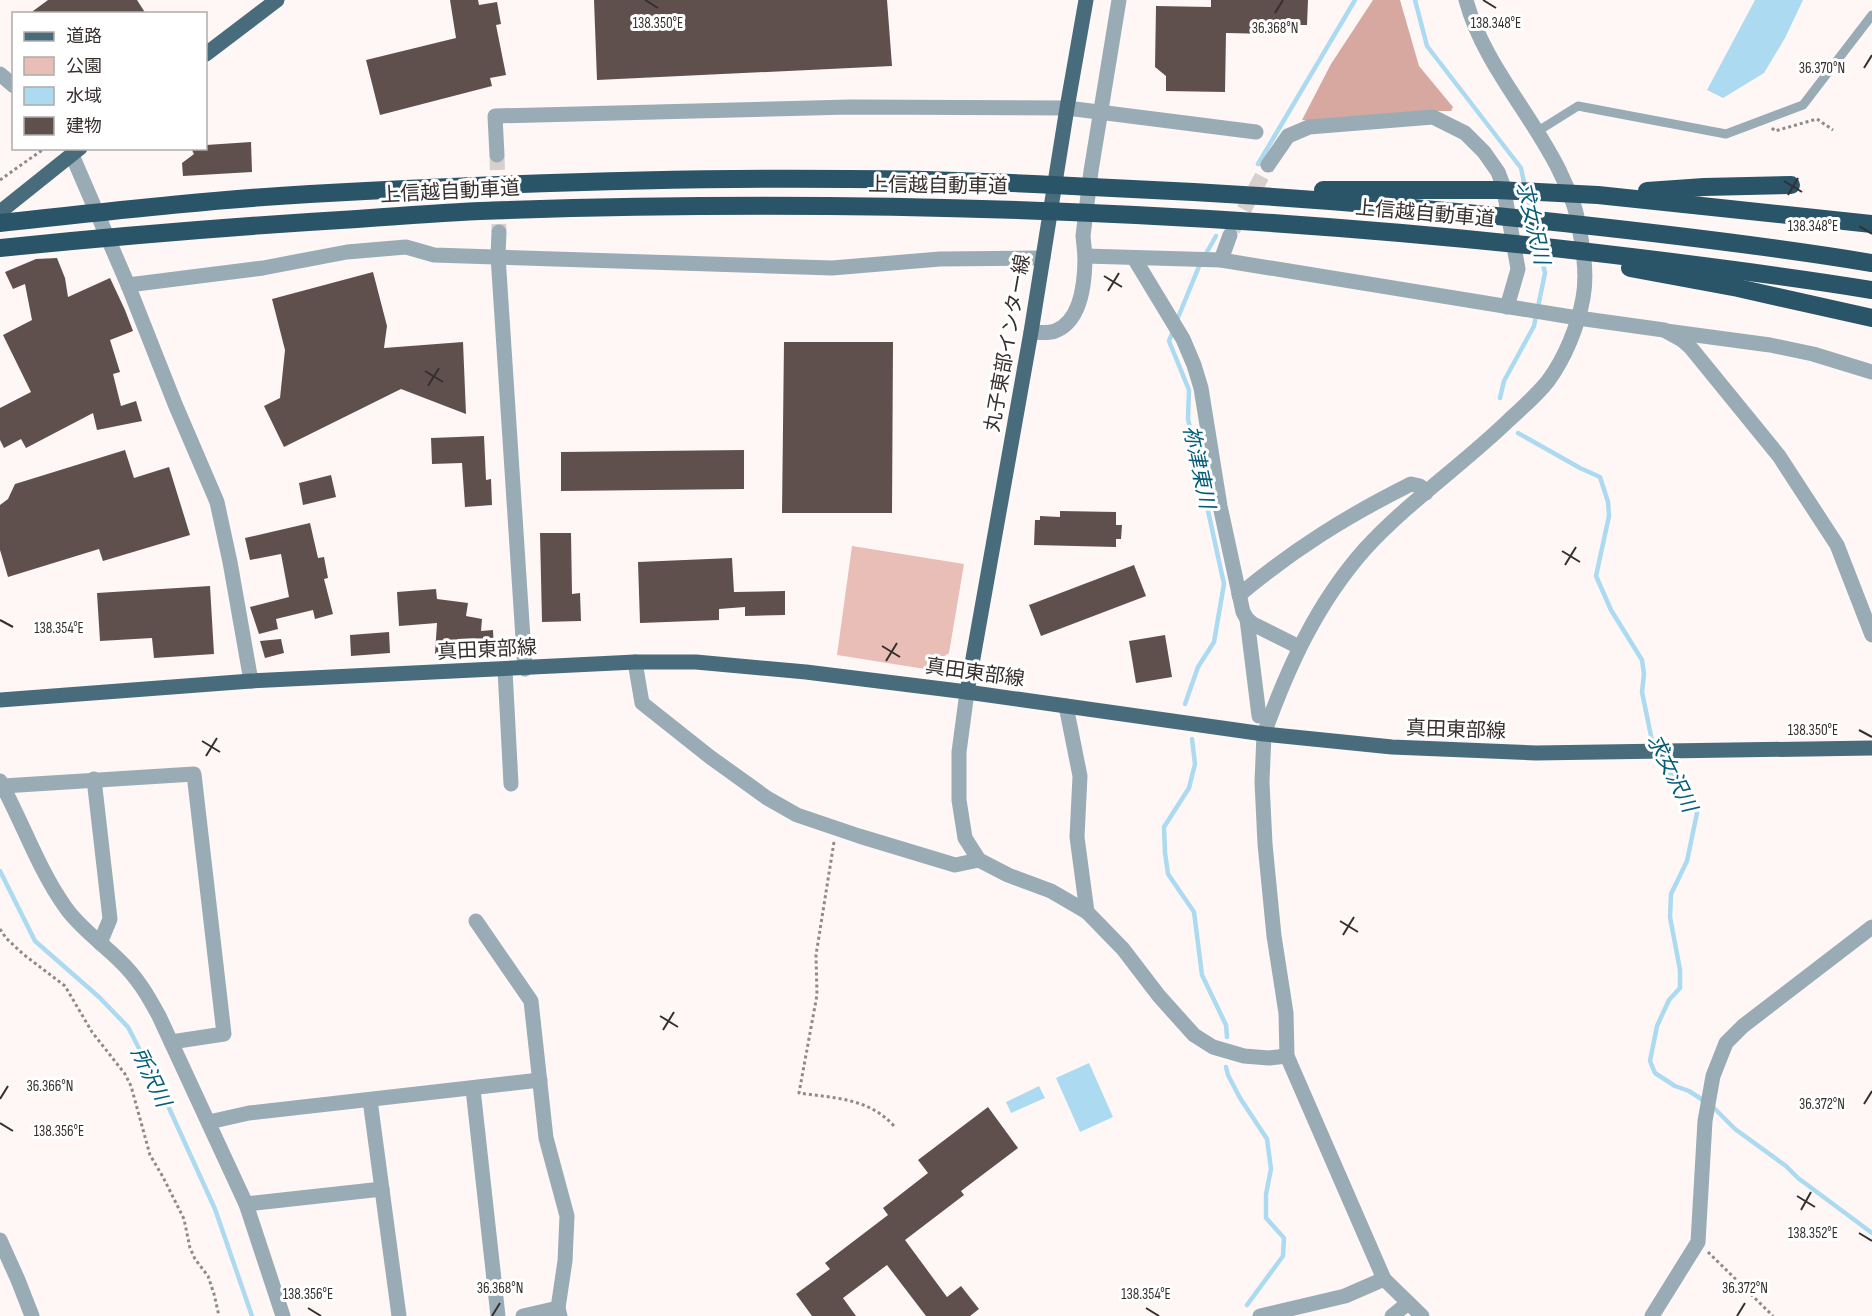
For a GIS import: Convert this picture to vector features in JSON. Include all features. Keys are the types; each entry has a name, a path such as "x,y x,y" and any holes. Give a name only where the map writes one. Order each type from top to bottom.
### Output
{"highway":[{"name":"上信越自動車道","path":"0,223 306,194 665,179 850,178 1026,183 1225,193 1409,206 1730,242 1872,263"},
{"path":"1598,195 1704,187 1791,185"},
{"path":"1225,193 1357,189 1497,190 1598,195 1872,224"},
{"name":"上信越自動車道","path":"0,248 130,235 476,211 674,206 1024,209 1313,225 1413,233 1609,260 1719,268 1872,290"},
{"path":"1609,260 1871,318"}],"main road":[{"path":"207,53 277,0"},
{"name":"丸子東部インター線","path":"967,692 1031,332 1086,0"},
{"path":"0,212 73,151"},
{"name":"真田東部線","path":"0,700 251,681 635,662 696,662 785,670 967,692 1264,734 1392,747 1536,753 1872,748"}],"street":[{"path":"1031,332 1053,332 1066,326 1083,293 1085,256 1083,236 1091,171 1119,0"},
{"path":"1422,1316 1384,1279 1287,1056 1286,1013 1274,936 1265,844 1262,782 1264,734 1280,689 1299,647 1343,576 1366,548 1536,396 1560,362 1584,297 1585,275 1576,213 1565,183 1538,131 1494,64 1466,0"},
{"path":"0,74 12,84"},
{"path":"497,155 495,116 850,107 1067,108 1256,132"},
{"path":"1268,165 1288,136 1309,127 1433,117 1466,133 1484,152 1498,172 1503,185 1518,269 1512,308"},
{"path":"73,151 217,502 251,681"},
{"path":"499,232 498,256 525,669"},
{"path":"1216,260 1230,235"},
{"path":"128,285 263,268 347,252 406,247 434,255 832,268 940,259 1043,258"},
{"path":"1085,256 1216,260 1556,315 1770,345 1813,354 1872,372"},
{"path":"1134,258 1176,326 1194,365 1201,388 1220,506 1243,612 1247,619 1259,716"},
{"path":"1664,330 1682,340 1702,360 1779,456 1837,546 1872,635"},
{"path":"1239,595 1281,560 1338,522 1411,484 1420,486 1426,493"},
{"path":"1247,619 1299,647"},
{"path":"635,662 642,703 710,758 767,798 797,815 955,865 979,860"},
{"path":"505,670 511,784"},
{"path":"967,692 958,752 959,800 964,838 979,860 1008,875 1051,891 1087,912 1123,949 1159,996 1194,1035 1213,1047 1244,1056 1269,1058 1287,1056"},
{"path":"1066,706 1080,776 1077,837 1087,912"},
{"path":"171,1042 224,1034 194,774 1,783 17,812 46,879 68,911 100,944 120,960 143,987 246,1204 283,1316"},
{"path":"94,779 110,919 100,944"},
{"path":"476,921 531,1001 546,1138 567,1216 559,1312 523,1316"},
{"path":"1652,1316 1698,1242 1705,1121 1713,1076 1726,1043 1743,1026 1872,927"},
{"path":"209,1122 249,1113 540,1080"},
{"path":"473,1089 498,1316"},
{"path":"370,1100 399,1316"},
{"path":"246,1204 382,1189"},
{"path":"0,1240 32,1316"},
{"path":"1260,1316 1345,1296 1384,1279"},
{"path":"1392,1316 1408,1303"}],"lane":[{"path":"1538,131 1578,106 1726,134 1803,105 1872,15"}],"path":[{"path":"1761,121 1775,131 1817,119 1833,130"},
{"path":"0,180 42,150"},
{"path":"836,828 816,955 816,995 799,1093 853,1100 886,1117 894,1126"},
{"path":"0,929 23,954 65,986 92,1032 125,1074 131,1086 150,1155 184,1219 190,1248 207,1276 219,1316"},
{"path":"1698,1242 1773,1316"}],"green space":[{"path":"852,546 964,564 949,653 925,669 837,655"}],"shaded area":[{"path":"1373,0 1400,0 1419,66 1453,107 1451,111 1423,111 1335,122 1302,120 1331,64"}],"water":[{"path":"1755,0 1803,0 1785,38 1764,73 1723,98 1707,90"},
{"path":"1089,1063 1113,1117 1080,1132 1056,1078"},
{"path":"1039,1086 1045,1098 1011,1113 1006,1102"}],"building":[{"path":"48,0 137,0 145,12 32,12"},
{"path":"450,0 478,0 479,5 497,2 501,24 496,25 506,75 490,78 492,86 380,115 366,60 456,38"},
{"path":"594,0 887,0 892,66 597,80"},
{"path":"1211,0 1308,0 1307,25 1277,25 1277,34 1226,33 1225,92 1166,91 1166,76 1155,67 1156,6 1211,7"},
{"path":"251,142 252,172 183,176 182,163 194,154 192,150 207,150 207,145"},
{"path":"57,258 65,278 68,297 110,278 133,331 110,340 120,372 113,374 121,406 136,401 142,421 97,430 93,413 26,448 21,439 4,448 0,440 0,408 31,392 3,335 32,320 25,284 13,289 5,272 36,259"},
{"path":"373,272 387,326 384,348 463,342 466,414 401,389 284,447 264,406 280,398 285,350 272,299"},
{"path":"784,342 893,342 892,513 782,513"},
{"path":"484,436 486,480 491,479 492,505 465,507 462,463 432,464 431,438"},
{"path":"125,450 134,478 169,467 190,535 103,561 99,549 8,577 0,550 0,505 8,499 15,484"},
{"path":"744,450 744,489 561,491 561,452"},
{"path":"331,475 336,497 303,505 299,483"},
{"path":"1060,511 1116,512 1116,525 1122,525 1121,539 1116,539 1116,547 1034,545 1035,520 1040,520 1040,516 1060,517"},
{"path":"310,523 318,558 324,557 328,578 324,579 333,614 315,619 313,610 276,619 278,629 259,634 250,607 289,597 281,554 250,560 245,538"},
{"path":"540,533 571,533 572,594 580,593 581,621 542,622"},
{"path":"732,558 734,592 785,591 785,615 745,616 745,607 719,609 719,620 640,623 638,562"},
{"path":"1134,565 1146,596 1041,636 1029,605"},
{"path":"210,586 214,654 154,658 152,638 100,641 97,593"},
{"path":"436,589 437,599 468,603 466,616 482,619 481,631 493,630 494,652 435,654 437,623 399,626 397,592"},
{"path":"389,632 390,653 351,656 350,635"},
{"path":"1165,635 1172,677 1136,683 1129,641"},
{"path":"281,639 284,653 265,658 260,641"},
{"path":"988,1107 1018,1148 961,1191 964,1195 905,1240 947,1297 961,1286 979,1309 970,1316 926,1316 887,1265 843,1298 856,1316 812,1316 796,1294 830,1269 825,1263 888,1215 883,1208 928,1173 918,1160"}],"waterway":[{"name":"祢津東川","path":"1258,164 1355,0"},
{"name":"求女沢川","path":"1415,0 1427,46 1521,168 1525,187"},
{"name":"求女沢川","path":"1527,195 1532,216"},
{"name":"求女沢川","path":"1534,225 1538,243"},
{"name":"祢津東川","path":"1204,257 1216,236"},
{"name":"求女沢川","path":"1538,307 1545,273 1540,251"},
{"name":"祢津東川","path":"1177,320 1200,264"},
{"name":"求女沢川","path":"1500,398 1504,381 1534,326 1536,315"},
{"name":"祢津東川","path":"1173,331 1169,341 1189,390 1188,419 1224,584 1214,642 1198,667 1185,704"},
{"name":"求女沢川","path":"1518,433 1600,477 1608,502 1609,516 1596,576 1611,610 1642,660 1644,674 1642,692 1655,747"},
{"name":"祢津東川","path":"1192,739 1195,764 1189,788 1164,827 1165,853 1168,874 1194,912 1202,975 1226,1025 1227,1037"},
{"name":"求女沢川","path":"1659,755 1697,813 1687,861 1671,894 1670,917 1680,970 1680,988 1669,1000 1657,1026 1650,1061 1655,1073 1712,1106 1735,1129 1872,1233"},
{"name":"所沢川","path":"0,871 35,941 99,997 128,1027 164,1097 215,1209 252,1316"},
{"name":"祢津東川","path":"1226,1067 1240,1098 1267,1139 1271,1169 1266,1194 1266,1218 1284,1238 1283,1256 1247,1305"}],"tunnel":[{"path":"497,155 499,232"},
{"path":"1233,230 1268,165"}]}
